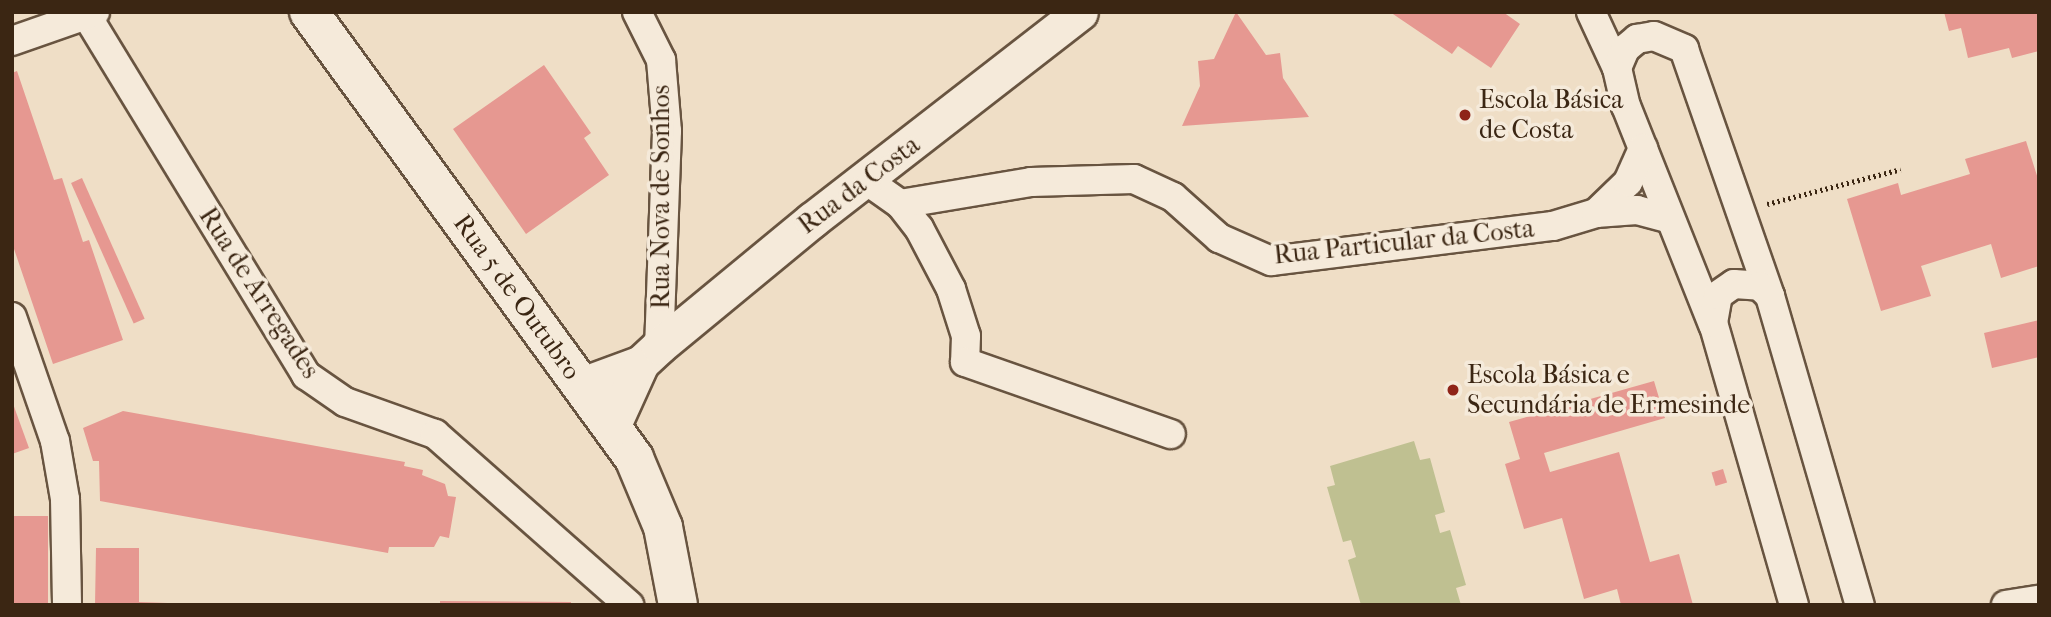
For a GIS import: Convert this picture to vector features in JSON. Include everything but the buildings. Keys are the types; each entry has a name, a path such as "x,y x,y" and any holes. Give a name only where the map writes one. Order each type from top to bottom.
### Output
{"main road":[{"name":"Rua 5 de Outubro","path":"309,12 612,427 651,493 672,561 678,605"}],"street":[{"name":"Rua Nova de Sonhos","path":"637,12 661,60 667,131 650,354"},
{"name":"Rua da Costa","path":"582,385 650,354 1080,12"},
{"path":"1591,12 1617,68 1643,148 1715,328 1794,605"},
{"path":"12,41 91,14"},
{"name":"Rua de Arregades","path":"91,14 306,375 345,402 435,434 629,605"},
{"path":"1617,68 1625,49 1637,39 1654,36 1684,49 1770,296 1860,605"},
{"name":"Rua Particular da Costa","path":"1596,213 1628,182 1643,148"},
{"name":"Rua Particular da Costa","path":"900,204 1031,182 1133,179 1173,197 1219,238 1271,261 1553,226 1596,213 1637,209 1670,219"},
{"path":"866,180 900,204 919,228 951,289 966,336 965,362 1171,434"},
{"path":"1715,328 1713,309 1718,295 1734,284 1760,286 1770,296"},
{"path":"12,317 55,441 65,499 67,605"},
{"name":"Rua da Costa","path":"612,427 650,354"},
{"path":"2006,605 2039,600"}],"path":[{"path":"1772,205 1901,169"}],"green space":[{"path":"1414,441 1420,460 1430,458 1445,512 1435,515 1440,533 1450,530 1466,585 1456,588 1461,605 1361,605 1348,560 1356,557 1351,540 1343,542 1327,487 1335,485 1330,466"}],"place":[{"name":"Escola Básica de Costa","path":"1465,115"},
{"name":"Escola Básica e Secundária de Ermesinde","path":"1453,390"}]}
